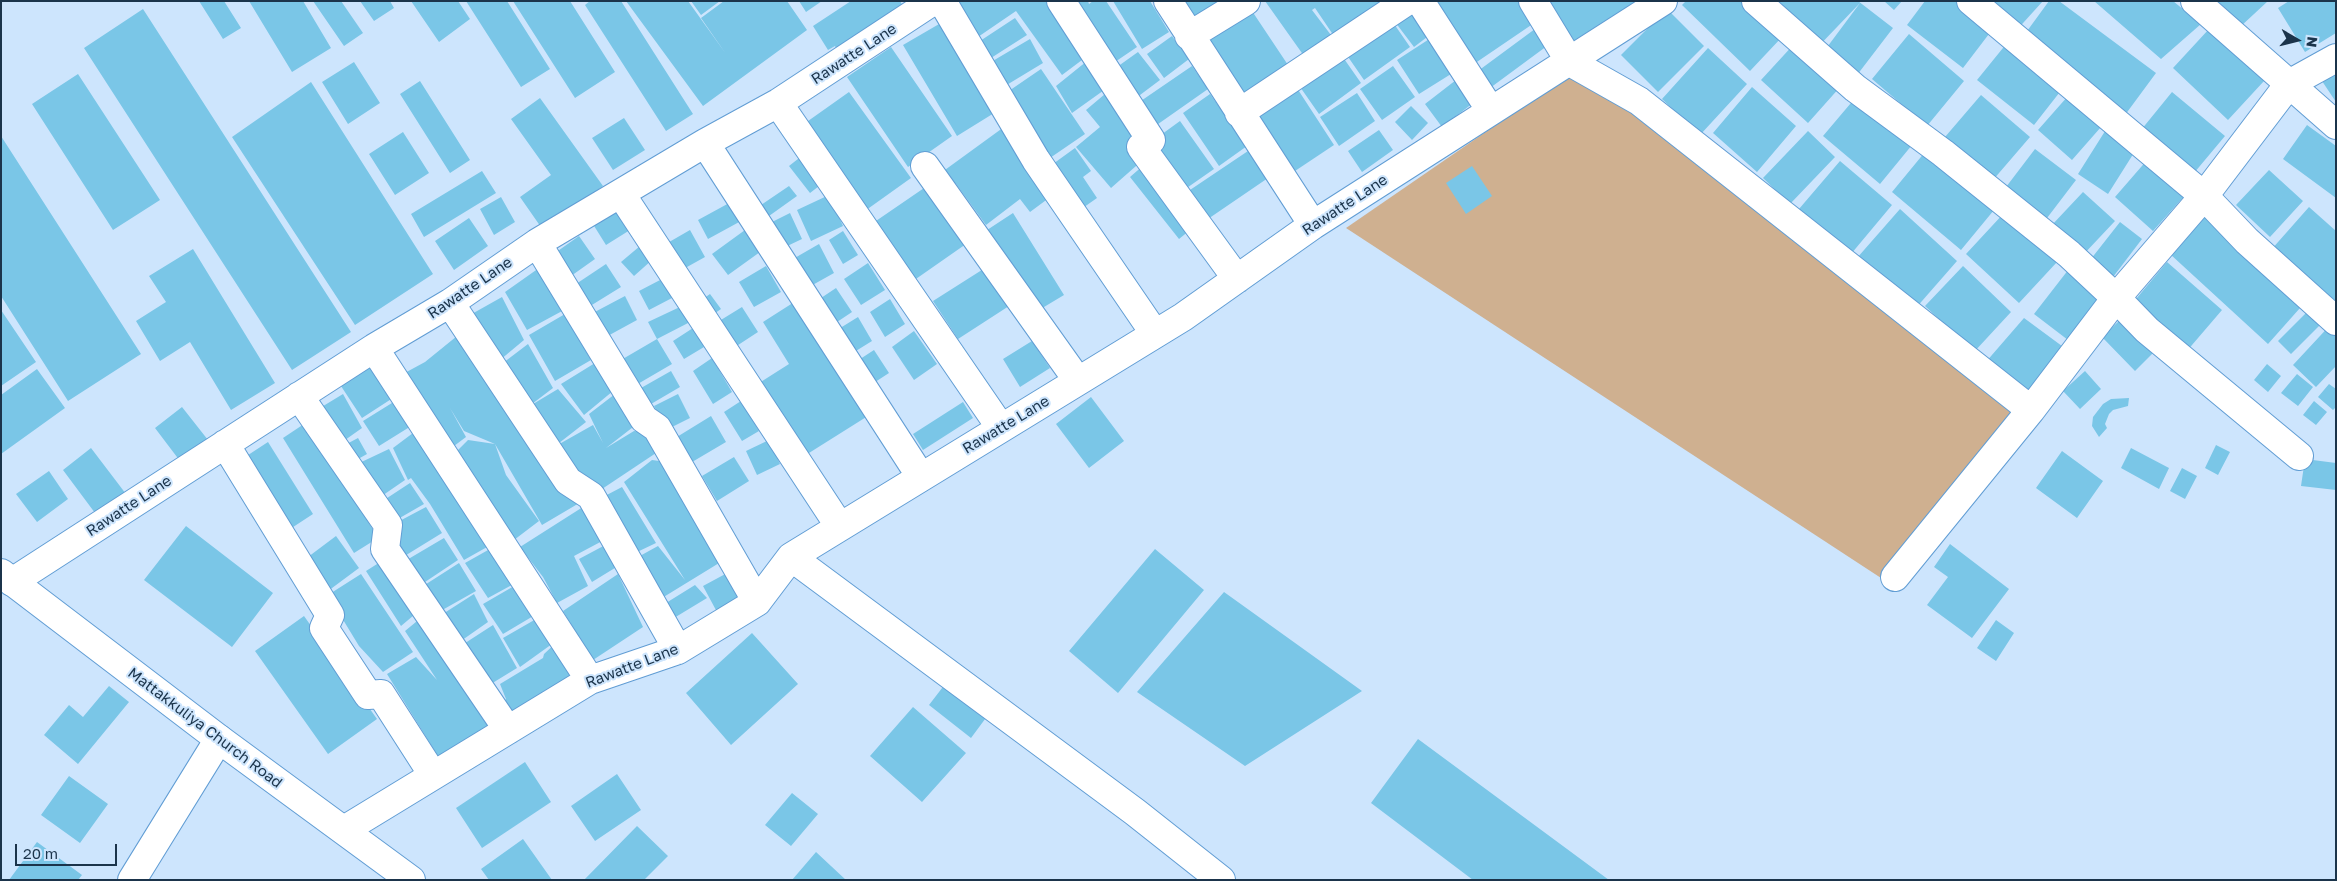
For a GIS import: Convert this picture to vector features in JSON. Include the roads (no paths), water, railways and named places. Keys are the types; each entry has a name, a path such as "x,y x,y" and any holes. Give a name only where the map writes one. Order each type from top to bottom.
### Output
{"street":[{"path":"1061,1 1152,140 1141,147 1237,278"},
{"path":"1168,1 1313,225"},
{"path":"1189,36 1246,1"},
{"path":"1239,113 1407,1"},
{"path":"1420,1 1491,111"},
{"path":"1533,1 1570,62 1638,101 2031,410"},
{"name":"Rawatte Lane","path":"344,830 590,680 678,650 757,602 791,557 1183,317 1313,225 1663,1"},
{"path":"1756,1 1855,88 1951,159 2069,254 2147,330 2299,456"},
{"path":"1972,1 2204,196 2247,241 2336,321"},
{"path":"2195,1 2336,125"},
{"path":"931,3 1155,334"},
{"name":"Rawatte Lane","path":"6,577 225,444 374,348 450,303 537,243 621,194 704,142 778,103 931,3"},
{"path":"1895,577 2031,410 2116,298 2204,196 2289,84 2336,58"},
{"path":"778,103 1001,428"},
{"path":"704,142 921,477"},
{"path":"925,166 1078,381"},
{"path":"621,194 840,527"},
{"path":"537,243 644,419 657,428 757,602"},
{"path":"450,303 568,480 591,496 678,650"},
{"path":"374,348 590,680"},
{"path":"299,396 388,525 385,549 508,730"},
{"path":"225,444 330,615 324,628 368,695 380,694 433,775"},
{"path":"791,557 1127,806 1222,880"},
{"name":"Mattakkuliya Church Road","path":"6,577 219,739 411,880"},
{"path":"132,880 219,739"}]}
